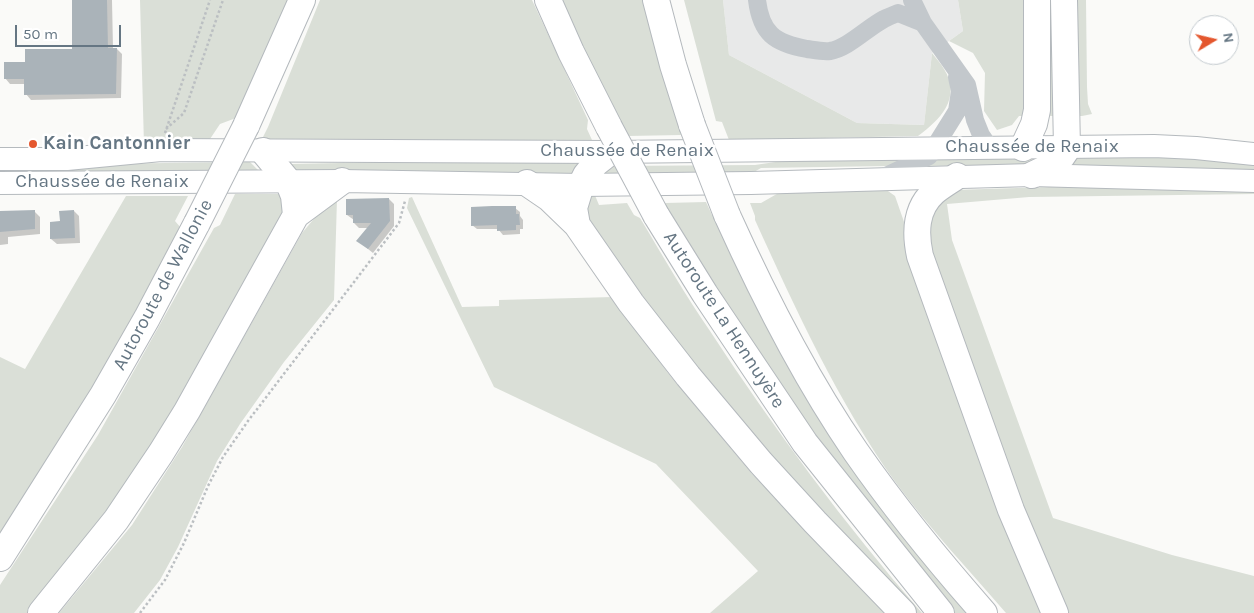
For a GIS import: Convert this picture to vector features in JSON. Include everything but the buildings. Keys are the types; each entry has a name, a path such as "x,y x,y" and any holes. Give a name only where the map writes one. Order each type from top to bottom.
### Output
{"highway":[{"name":"Autoroute de Wallonie","path":"0,558 103,396 147,318 246,126 302,0"},
{"name":"Autoroute La Hennuyère","path":"548,0 610,139 705,294 805,443 941,613"},
{"path":"1023,148 1038,110 1037,0"},
{"path":"1032,175 1054,164 1065,153 1067,148 1064,0"},
{"path":"660,7 692,125 727,215 776,318 856,451 948,572 984,613"},
{"path":"577,225 574,208 581,185 586,174 596,164 610,139"},
{"path":"264,151 288,181 294,196 296,216"},
{"path":"957,176 934,192 924,204 917,222 916,238 918,247 1011,510 1055,613"},
{"path":"41,613 116,520 161,453 187,411 296,216 342,180"},
{"path":"527,182 549,198 577,225 631,303 688,376 761,463 903,613"}],"main road":[{"name":"Chaussée de Renaix","path":"0,159 67,158 163,140 264,151 610,139 990,148 1188,148 1254,154"},
{"name":"Chaussée de Renaix","path":"0,182 342,180 527,182 581,185 751,183 1032,175 1254,181"}],"lane":[{"path":"757,0 764,28 772,37 794,47 830,51 884,19 898,13 923,23"},
{"path":"912,0 923,23 956,67 966,85 975,120 981,135 990,148"},
{"path":"882,178 929,156 956,111 960,91 956,67"}],"path":[{"path":"163,140 210,0"},
{"path":"163,140 184,113 224,0"},
{"path":"140,613 165,580 184,543 222,458 399,223 410,181"}],"shaded area":[{"path":"140,0 290,0 236,118 220,124 206,145 144,145"},
{"path":"320,0 532,0 588,120 587,129 592,140 373,145 259,145"},
{"path":"558,0 648,0 682,120 679,126 681,135 628,136"},
{"path":"684,0 723,0 729,55 857,123 924,125 932,53 943,67 949,80 951,89 946,107 934,123 918,136 729,140 722,122 716,121"},
{"path":"723,0 958,0 963,31 932,53 924,125 857,123 729,55"},
{"path":"958,0 1086,0 1087,87 1088,104 1092,114 1082,116 1019,116 1012,125 997,130 984,111 985,73 973,53 949,41 963,31"},
{"path":"919,155 889,166 761,168 754,172 612,176 602,171 616,166 755,165 802,158"},
{"path":"1043,155 1032,165 920,166 938,156"},
{"path":"1073,155 1171,156 1254,160 1254,172 1060,166"},
{"path":"594,158 579,177 298,177 289,164"},
{"path":"250,162 264,176 0,177 0,165"},
{"path":"1049,187 1254,188 1254,194 1029,197 947,204 952,240 1053,518 1172,555 1254,576 1254,613 1066,613 1050,580 923,229 927,211 953,190"},
{"path":"782,191 888,191 895,196 1009,523 1049,613 1006,613 922,517 875,452 819,355 755,220 750,203 761,203"},
{"path":"585,193 594,193 599,205 627,203 634,215 640,218 734,368 785,440 865,546 922,613 912,613 811,509 590,238"},
{"path":"235,194 283,194 289,205 139,471 31,613 0,613 0,585 98,435 214,228 220,225"},
{"path":"126,196 188,196 175,221 181,228 127,334 0,537 0,357 25,369"},
{"path":"412,197 462,307 499,306 499,300 613,297 668,373 753,475 889,613 710,613 758,571 656,464 494,387 407,208 409,198"},
{"path":"337,199 334,300 284,362 240,424 217,461 178,547 160,580 134,613 59,613 132,525 182,447 302,233 323,208"},
{"path":"706,202 712,215 718,216 973,613 952,613 783,399 669,215 665,203"}],"place":[{"name":"Kain Cantonnier","path":"33,144"}]}
